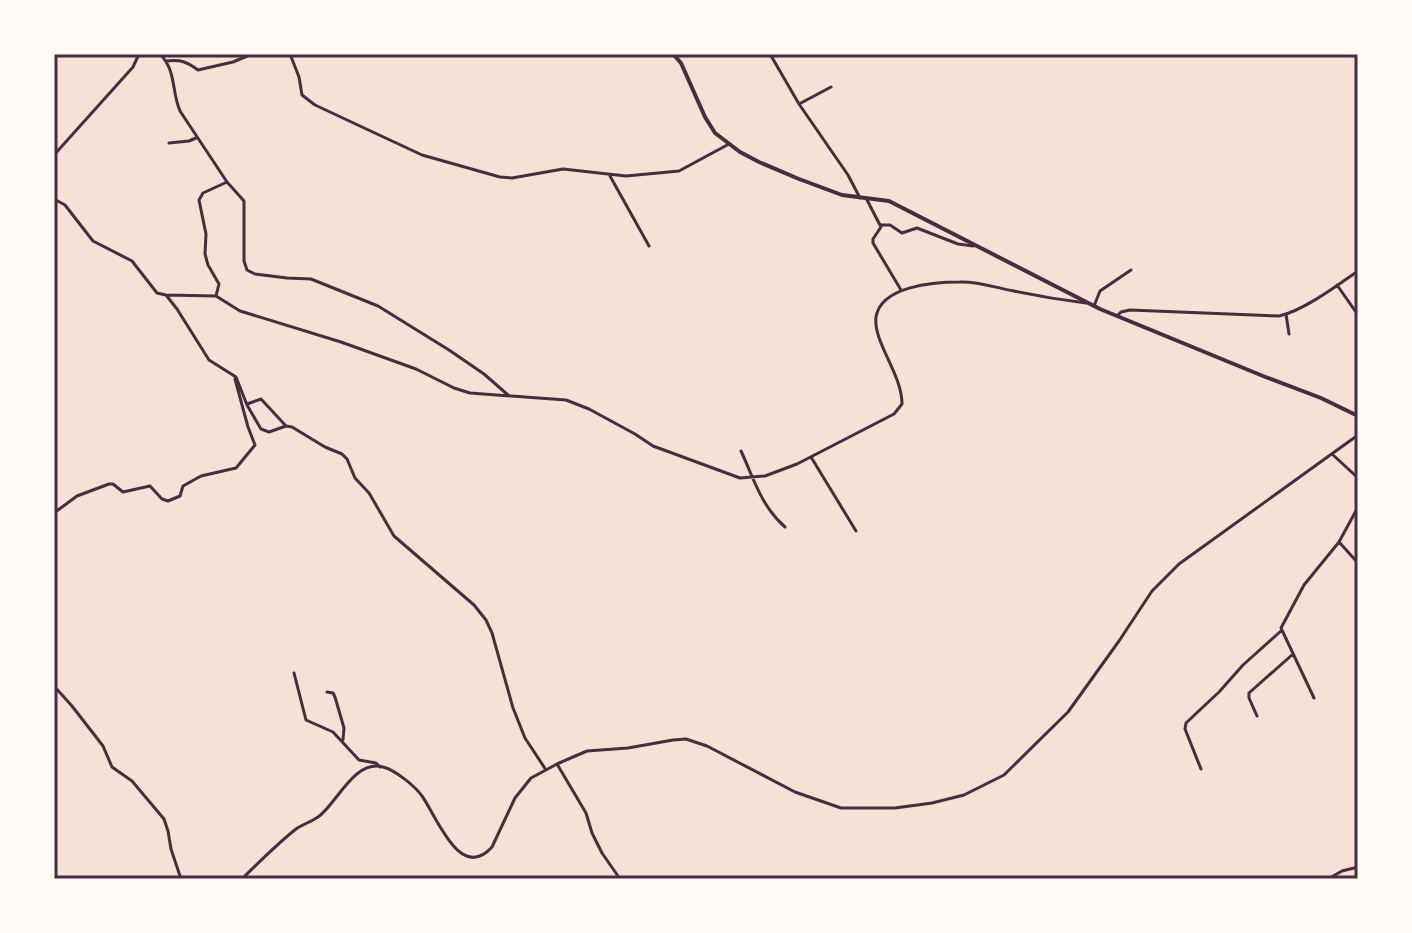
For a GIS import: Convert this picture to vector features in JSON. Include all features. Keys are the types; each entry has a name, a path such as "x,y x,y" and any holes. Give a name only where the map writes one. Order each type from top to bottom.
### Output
{"street":[{"path":"54,155 128,73 139,54"},
{"path":"160,54 173,75 178,108 227,182 244,201 244,261 250,272 277,278 311,279 378,306 449,350 508,395"},
{"path":"166,61 187,62 200,70 252,54"},
{"path":"290,54 302,95 315,105 422,155 500,177 512,178 563,169 626,176 679,171 729,144"},
{"path":"673,54 681,63 712,128 721,139 759,162 842,195 889,201 1092,305 1358,416"},
{"path":"770,54 799,104 881,225 882,229 872,241 901,290"},
{"path":"799,104 831,87"},
{"path":"169,143 196,138"},
{"path":"609,174 649,246"},
{"path":"216,296 219,284 205,254 206,234 199,197 227,182"},
{"path":"54,199 65,205 93,241 129,258 157,293 216,296 240,311 341,342 416,369 470,393 566,400 589,409 664,451 740,478 776,472 894,414 902,404 897,375 876,324 878,308 901,290 961,281 1092,305"},
{"path":"881,225 890,225 902,233 917,228 958,244 976,246"},
{"path":"1092,305 1100,291 1131,270"},
{"path":"1117,316 1130,310 1279,316 1358,271"},
{"path":"1337,285 1358,315"},
{"path":"166,295 209,360 234,375 263,430 269,432 292,427 342,454 394,536 464,596 486,620 521,728 546,770"},
{"path":"1286,314 1289,334"},
{"path":"54,513 77,496 109,484 123,492 150,486 168,501 180,496 183,486 198,477 238,467 255,445 234,375"},
{"path":"247,404 261,399 286,426"},
{"path":"294,673 306,720 333,732 359,760 376,763 414,787 447,839 458,852 467,856 478,856 492,847 512,805 531,778 587,751 673,740 686,739 707,746 795,792 841,808 895,808 932,803 964,795 1004,775 1068,712 1164,577 1358,435"},
{"path":"741,451 760,497 773,517 785,527"},
{"path":"1332,454 1358,478"},
{"path":"811,457 856,531"},
{"path":"1201,769 1185,729 1186,723 1281,631 1304,585 1339,542 1358,507"},
{"path":"1339,542 1358,563"},
{"path":"1281,631 1314,698"},
{"path":"1257,716 1249,693 1293,654"},
{"path":"54,686 103,746 112,767 132,781 164,819 181,879"},
{"path":"327,692 335,697 344,728 343,740"},
{"path":"557,764 586,813 602,853 620,879"},
{"path":"242,879 290,834 320,815 354,776 363,770 380,767"},
{"path":"1328,879 1358,867"}]}
